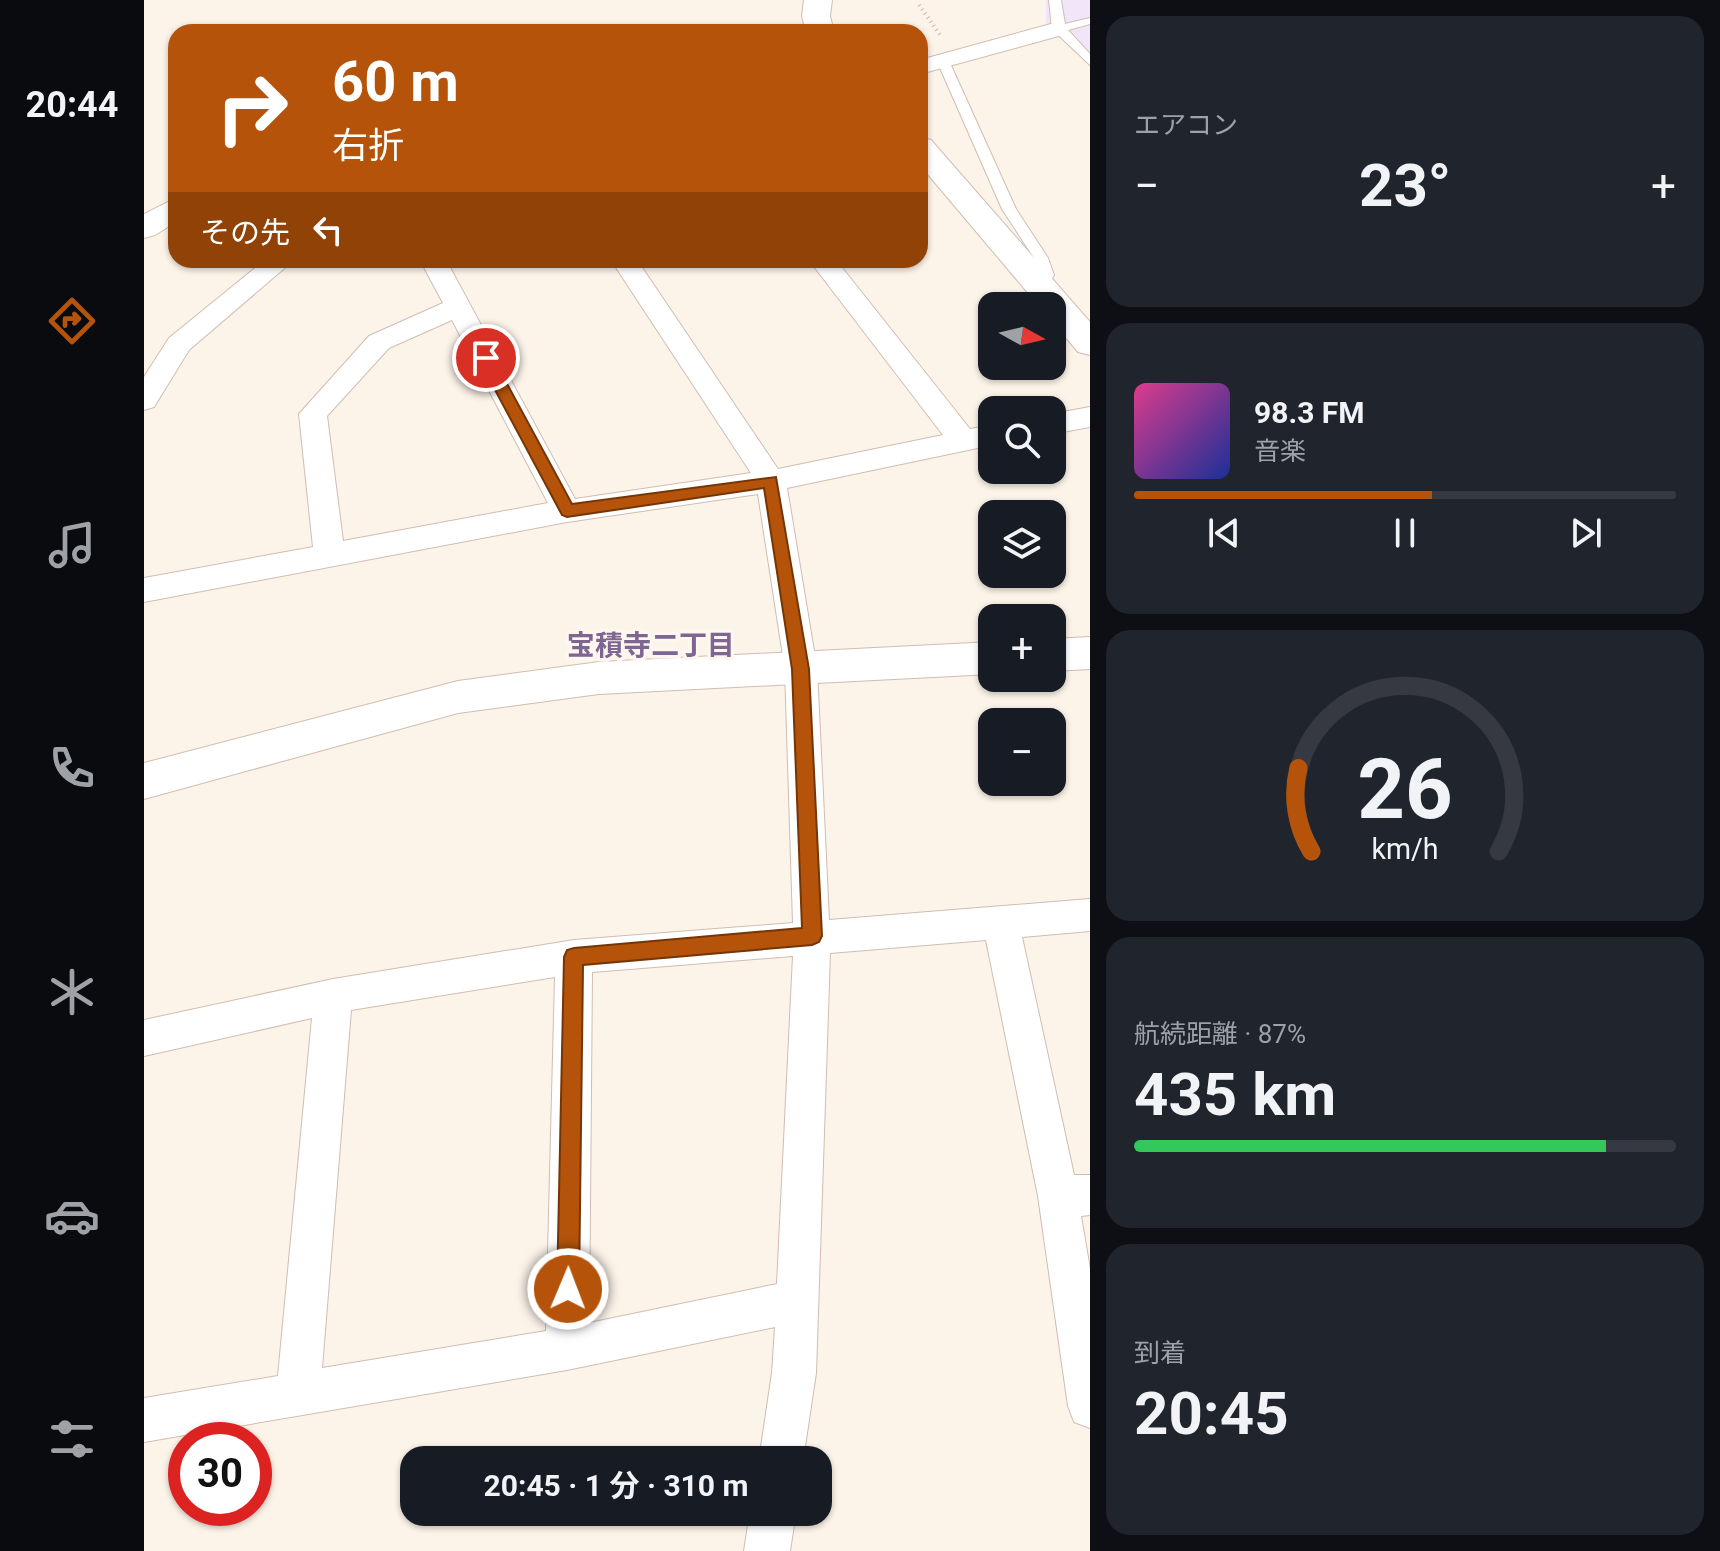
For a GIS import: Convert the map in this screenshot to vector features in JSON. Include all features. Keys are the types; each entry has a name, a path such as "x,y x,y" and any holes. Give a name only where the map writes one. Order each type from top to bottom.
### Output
{"street":[{"path":"818,0 818,24"},
{"path":"928,65 1058,29"},
{"path":"928,155 1090,344"},
{"path":"144,228 168,213"},
{"path":"144,400 179,344 271,268"},
{"path":"437,268 567,511"},
{"path":"629,268 771,481 801,669 812,936 794,1373 783,1446"},
{"path":"828,268 963,440"},
{"path":"329,553 313,414 379,342 458,307"},
{"path":"1066,421 1090,417"},
{"path":"144,590 329,553 567,511 771,481 978,437"},
{"path":"1066,654 1090,653"},
{"path":"144,781 458,697 599,678 978,659"},
{"path":"144,1038 333,996 574,957 1090,915"},
{"path":"1001,922 1074,1195 1090,1406"},
{"path":"567,1349 574,957"},
{"path":"298,1395 333,996"},
{"path":"144,1420 567,1349 797,1301"},
{"path":"767,1551 771,1526"}],"lane":[{"path":"1055,0 1058,29 1090,61"},
{"path":"1058,29 1089,21"},
{"path":"949,59 1009,209 1041,258 1047,275 1041,286"}],"path":[{"path":"919,5 949,59"}],"shaded area":[{"path":"1046,0 1090,0 1090,53 1062,20 1046,24"}],"district":[{"name":"宝積寺二丁目","path":"651,645"}],"route":[{"path":"486,358 567,511 771,481 801,669 812,936 574,957 568,1289"}]}
